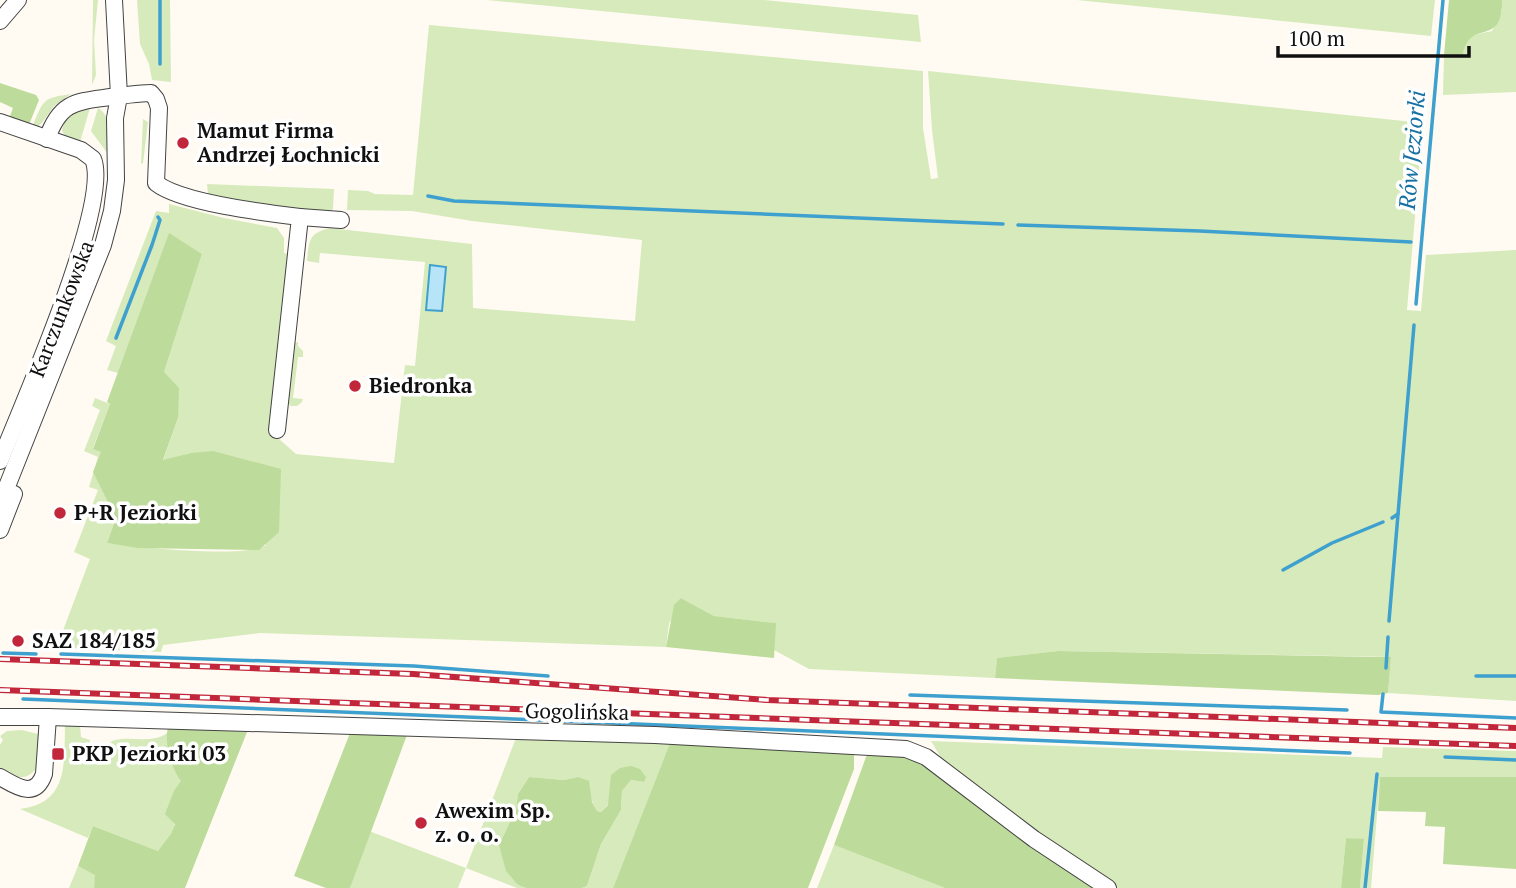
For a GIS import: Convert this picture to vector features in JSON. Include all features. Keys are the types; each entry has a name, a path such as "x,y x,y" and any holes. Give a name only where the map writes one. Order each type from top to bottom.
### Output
{"street":[{"path":"0,20 18,0"},
{"name":"Karczunkowska","path":"0,505 107,234 115,194 115,118 119,96 114,0"},
{"path":"0,122 47,139 54,121 67,107 82,100 151,93 159,108 156,183 170,191 252,211 341,220"},
{"name":"Karczunkowska","path":"0,530 113,237 126,158 125,115 119,96"},
{"name":"Karczunkowska","path":"0,461 80,254 91,217 97,180 96,165 88,154 47,139"},
{"path":"277,430 300,217"},
{"name":"Gogolińska","path":"0,717 655,735 906,749 926,757 1034,839 1108,888"},
{"path":"0,777 24,789 32,789 40,782 44,774 48,717"}],"green space":[{"path":"93,0 98,0 94,40 96,75 92,85"},
{"path":"137,0 170,0 171,82 152,80 149,64 140,44"},
{"path":"487,0 764,0 918,15 921,42"},
{"path":"1077,0 1435,0 1431,36"},
{"path":"1449,0 1502,0 1497,24 1492,29 1472,37 1466,44 1463,55 1444,55"},
{"path":"1501,0 1516,0 1516,92 1443,95 1444,55 1463,54 1466,43 1472,36 1492,31 1502,11"},
{"path":"429,25 923,71 923,128 931,179 938,178 928,71 1423,123 1407,310 1421,311 1426,255 1516,250 1516,701 1388,693 1391,657 1058,651 997,658 995,678 809,669 774,650 775,623 714,616 681,598 669,624 666,647 260,633 163,645 161,652 67,648 62,633 90,559 74,552 98,490 89,487 98,457 84,451 100,410 92,406 95,398 110,404 93,448 101,452 116,518 107,543 214,552 255,549 266,545 191,453 163,461 178,418 164,372 202,254 169,234 118,373 107,370 116,346 106,341 156,211 169,213 169,204 277,228 284,238 284,253 288,254 270,431 296,454 394,463 405,365 415,366 425,262 320,253 319,263 307,261 311,238 323,230 330,228 472,244 473,308 635,321 642,240 472,221 412,211 347,210 348,190 413,195"},
{"path":"0,83 36,95 39,100 28,127 9,119 13,108 0,102"},
{"path":"71,94 54,106 35,129 33,125 46,101"},
{"path":"90,108 80,142 66,137 62,131 68,118 80,110"},
{"path":"98,108 108,122 108,154 91,131"},
{"path":"143,119 148,122 141,164"},
{"path":"207,184 334,189 333,209 328,213 285,208 208,194"},
{"path":"169,233 202,254 164,372 179,388 178,418 163,460 213,451 281,469 279,532 259,550 138,548 107,543 116,518 93,472 101,452 93,449 110,404 107,402"},
{"path":"298,342 303,357 298,357 293,398 303,399 297,406 291,406 286,402 293,343"},
{"path":"681,598 714,616 776,623 774,658 666,647 674,605"},
{"path":"1058,651 1391,657 1388,693 1378,695 995,678 997,658"},
{"path":"65,724 80,725 81,737 90,740 89,750 99,755 115,740 148,739 167,733 172,761 182,781 174,798 173,830 158,851 93,826 88,838 20,809 48,799 56,790 63,766"},
{"path":"168,727 247,732 185,888 94,888 95,875 78,866 93,826 158,851 171,834 175,824 165,814 181,781 169,755"},
{"path":"22,730 38,734 41,738 38,767 25,777 0,771 0,745 3,740 0,736 7,731"},
{"path":"350,733 407,735 350,888 326,888 294,876"},
{"path":"516,738 670,743 613,888 582,888 587,886 601,844 621,810 622,791 631,780 644,782 640,769 601,812 597,811 578,777 564,780 529,777 518,794 516,809 499,845 518,885 526,888 517,888 466,868"},
{"path":"931,741 1382,758 1383,747 1516,751 1516,777 1380,778 1371,888 1360,888 1364,840 1346,838 1341,888 1118,888 1077,864 950,773"},
{"path":"670,743 854,754 854,769 808,888 613,888"},
{"path":"870,751 915,758 1101,888 945,888 834,845"},
{"path":"631,766 640,769 646,777 644,782 631,780 622,791 621,810 601,844 587,886 526,888 518,885 506,871 499,845 516,809 518,794 529,777 564,780 578,777 589,781 592,802 597,811 601,812 608,805 611,775 620,768"},
{"path":"1380,777 1516,777 1516,869 1443,864 1445,827 1425,826 1426,812 1378,811"},
{"path":"369,831 466,868 458,888 350,888"},
{"path":"1346,838 1364,839 1360,888 1341,888"},
{"path":"834,845 945,888 817,888"},
{"path":"78,866 96,875 94,888 69,888"}],"water":[{"path":"430,265 446,267 442,311 426,310"}],"waterway":[{"path":"160,0 160,64"},
{"name":"Rów Jeziorki","path":"1416,304 1443,0"},
{"path":"428,196 454,201 1003,224"},
{"path":"116,338 152,245 160,220 158,217"},
{"path":"1018,225 1411,242"},
{"name":"Rów Jeziorki","path":"1389,621 1414,325"},
{"name":"Rów Jeziorki","path":"1392,518 1398,514"},
{"path":"1283,570 1332,543 1383,522"},
{"name":"Rów Jeziorki","path":"1386,668 1388,637"},
{"path":"3,653 36,654"},
{"path":"61,654 414,666 548,676"},
{"path":"1476,676 1516,676"},
{"path":"1383,694 1381,712 1516,718"},
{"path":"910,695 1347,710"},
{"path":"23,699 1350,753"},
{"path":"1445,757 1516,760"},
{"name":"Rów Jeziorki","path":"1365,888 1377,774"}],"railway":[{"path":"0,659 413,674 767,700 1516,728"},
{"path":"0,690 1516,746"}],"place":[{"name":"Mamut Firma Andrzej Łochnicki","path":"183,143"},
{"name":"Biedronka","path":"355,386"},
{"name":"P+R Jeziorki","path":"60,513"},
{"name":"SAZ 184/185","path":"18,641"},
{"name":"PKP Jeziorki 03","path":"58,754"},
{"name":"Awexim Sp. z. o. o.","path":"421,823"}]}
